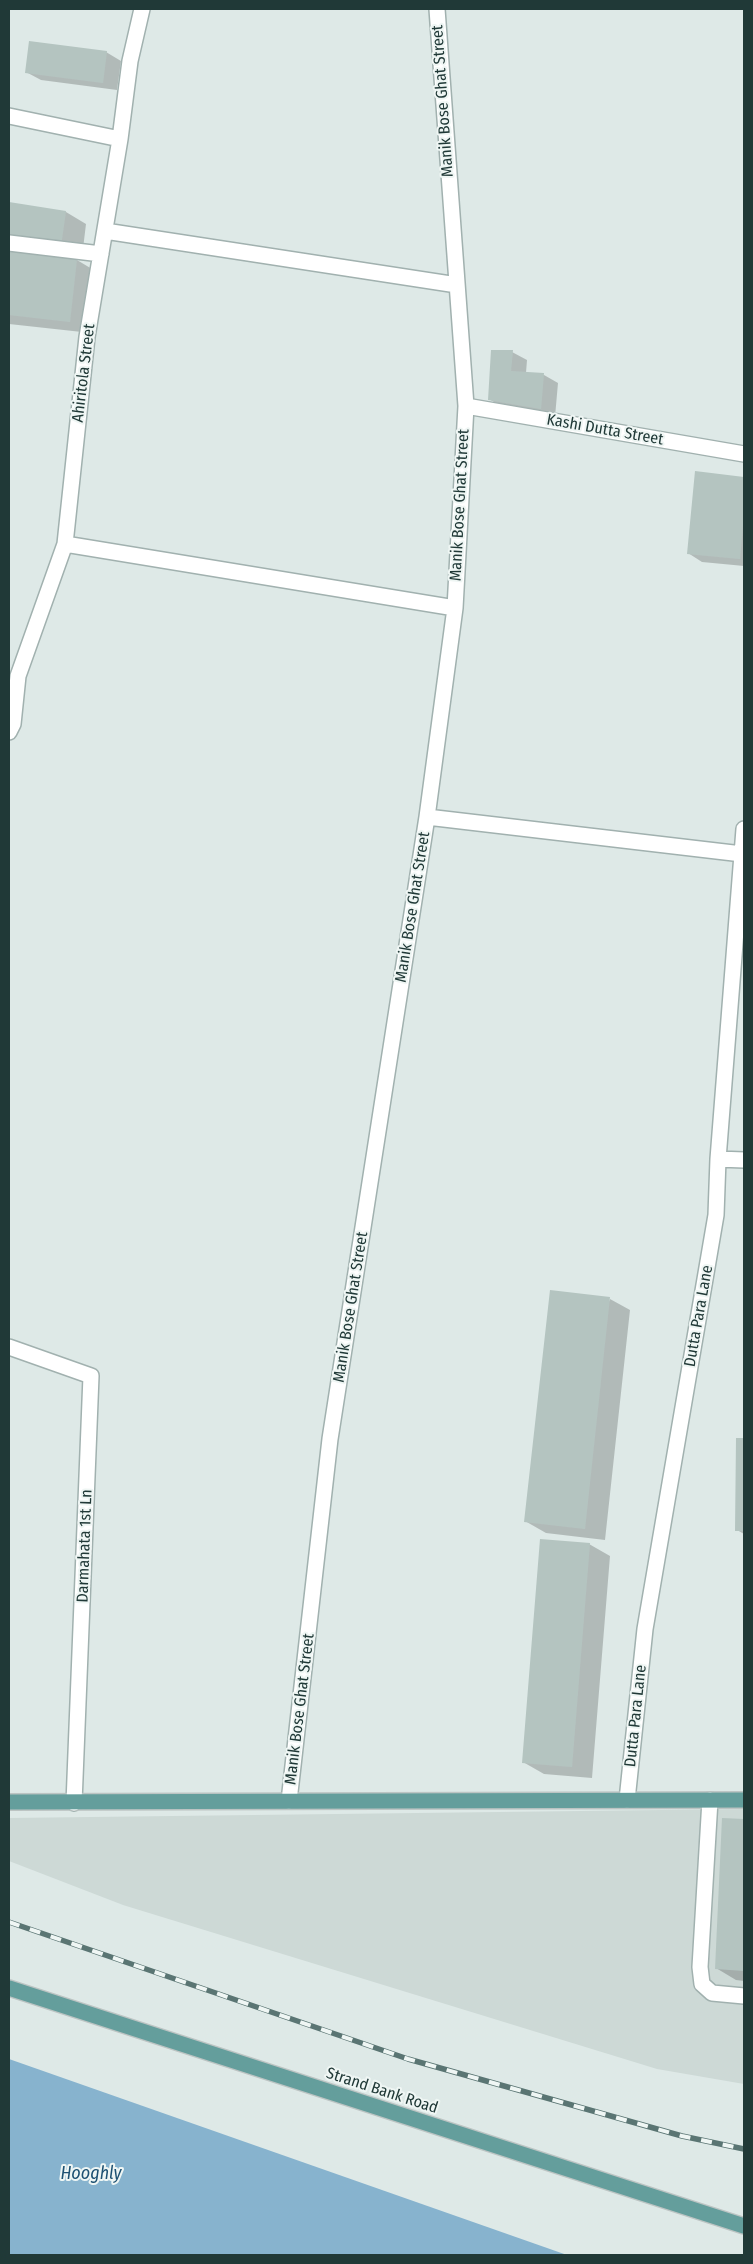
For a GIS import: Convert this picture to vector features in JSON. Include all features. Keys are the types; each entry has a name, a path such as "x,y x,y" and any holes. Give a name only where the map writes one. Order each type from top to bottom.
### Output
{"main road":[{"path":"9,1802 744,1800"},
{"name":"Strand Bank Road","path":"9,1988 744,2226"}],"street":[{"name":"Ahiritola Street","path":"10,726 18,676 65,544 87,337 120,139 130,61 142,9"},
{"name":"Manik Bose Ghat Street","path":"289,1801 330,1439 427,818 455,608 466,406 437,9"},
{"path":"9,116 120,139"},
{"path":"105,231 456,285"},
{"path":"9,243 101,254"},
{"name":"Kashi Dutta Street","path":"466,406 744,454"},
{"path":"65,544 455,608"},
{"path":"427,818 742,854"},
{"name":"Dutta Para Lane","path":"627,1800 645,1629 716,1215 718,1159 744,829"},
{"path":"718,1159 744,1160"},
{"name":"Darmahata 1st Ln","path":"9,1346 91,1376 74,1803"},
{"path":"710,1800 700,1967 702,1984 712,1993 744,1996"}],"shaded area":[{"path":"744,1809 744,2084 657,2069 123,1905 9,1861 9,1818"}],"water":[{"name":"Hooghly","path":"9,2059 567,2255 9,2255"}],"building":[{"path":"29,41 107,51 103,83 25,73"},
{"path":"9,202 66,211 61,246 9,238"},
{"path":"9,251 77,259 70,322 9,315"},
{"path":"491,350 513,350 511,371 544,373 541,409 488,400"},
{"path":"695,471 744,477 744,514 740,559 687,554"},
{"path":"550,1290 610,1297 585,1529 524,1522"},
{"path":"736,1438 744,1438 744,1531 735,1531"},
{"path":"540,1539 590,1543 572,1767 522,1763"},
{"path":"722,1818 744,1819 744,1971 715,1969"}],"railway":[{"path":"9,1922 408,2059 682,2136 744,2149"}]}
